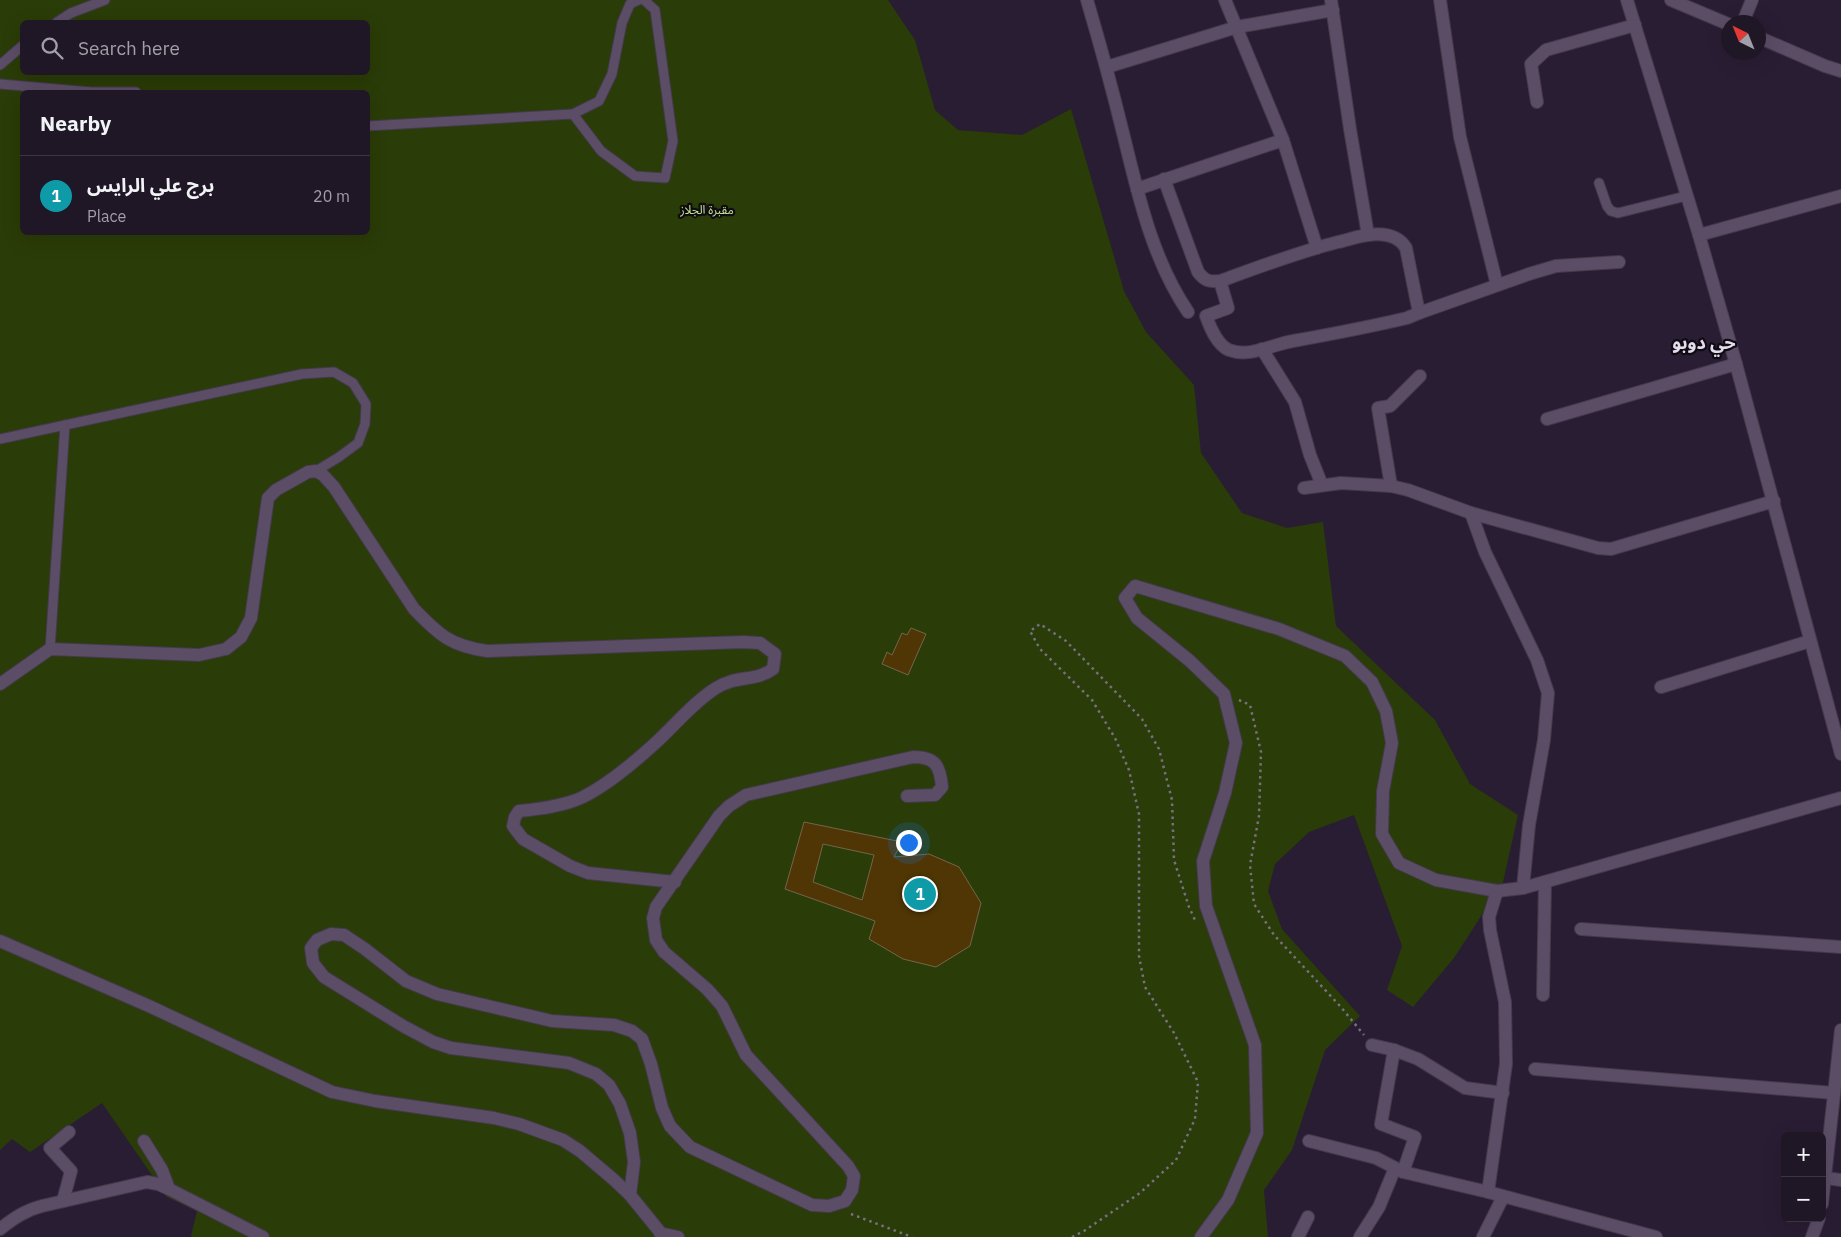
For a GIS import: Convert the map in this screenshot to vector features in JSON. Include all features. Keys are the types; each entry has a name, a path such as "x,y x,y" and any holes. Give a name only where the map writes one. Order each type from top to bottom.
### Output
{"street":[{"path":"1087,0 1107,67 1146,222 1173,290 1188,312"},
{"path":"1225,0 1283,140 1317,248"},
{"path":"1440,0 1460,137 1497,285"},
{"path":"1627,0 1699,234 1736,364 1841,754"},
{"path":"1672,0 1721,21"},
{"path":"1746,15 1752,0"},
{"path":"1107,67 1237,27 1332,5 1368,235"},
{"path":"1537,102 1531,64 1546,50 1635,26"},
{"path":"1766,40 1825,66 1841,71"},
{"path":"1137,189 1283,140"},
{"path":"1164,179 1198,272 1203,279 1210,282 1220,281 1317,248 1368,235 1386,235 1396,237 1402,241 1406,248 1419,313"},
{"path":"1699,234 1841,196"},
{"path":"1220,281 1228,308 1206,316 1211,332 1228,350 1247,353 1292,341 1331,335 1407,318 1497,285 1556,266 1619,262"},
{"path":"1262,349 1295,402 1310,455 1322,485"},
{"path":"1547,419 1736,364"},
{"path":"1391,486 1378,408 1390,406 1420,376"},
{"path":"0,684 50,649 199,655 226,649 241,637 252,618 268,498 276,490 308,472 316,472 323,475 334,487 414,609 446,638 466,648 487,651 743,642 760,643 775,654 773,669 764,675 730,680 716,688 696,702 651,747 598,788 582,798 542,808 520,811 515,817 513,826 523,839 588,874 675,882"},
{"path":"1304,488 1341,484 1391,486 1408,490 1471,513 1598,548 1611,549 1774,501"},
{"path":"1471,513 1485,552 1537,660 1548,693 1544,740 1529,825 1523,888"},
{"path":"1201,1237 1228,1200 1258,1133 1255,1046 1206,906 1204,862 1225,793 1236,743 1224,694 1190,660 1136,618 1125,598 1135,586 1279,629 1345,656 1372,682 1386,711 1392,743 1383,791 1382,834 1399,863 1436,880 1497,891 1523,888 1841,798"},
{"path":"1661,686 1810,641"},
{"path":"630,1195 634,1162 630,1133 620,1104 609,1085 596,1074 570,1063 450,1048 433,1042 368,1005 324,977 313,963 311,948 317,940 331,934 344,936 365,949 406,981 437,994 552,1021 614,1025 632,1031 642,1040 651,1064 662,1108 670,1126 690,1147 812,1205 829,1206 845,1201 852,1190 854,1176 848,1166 746,1055 722,1006 707,989 664,952 656,940 653,918 656,908 719,816 729,806 746,795 914,757 926,757 935,764 941,774 942,787 935,795 907,796"},
{"path":"1544,995 1545,882"},
{"path":"1488,1192 1506,1064 1507,1016 1489,917 1497,891"},
{"path":"1581,929 1841,947"},
{"path":"0,941 222,1039 332,1092 374,1101 494,1118 519,1124 556,1137 580,1151 630,1195 662,1235 678,1237"},
{"path":"1841,1030 1826,1178 1841,1180"},
{"path":"1372,1045 1394,1050 1425,1063 1464,1088 1502,1093"},
{"path":"1360,1237 1379,1207 1415,1137 1381,1124 1394,1050"},
{"path":"1535,1069 1834,1093"},
{"path":"63,1201 71,1171 50,1148 69,1132"},
{"path":"144,1141 162,1170 169,1189"},
{"path":"1309,1141 1376,1158 1399,1170 1656,1237"},
{"path":"0,1229 16,1216 30,1209 147,1182 169,1189 264,1237"},
{"path":"1483,1237 1503,1197"},
{"path":"1298,1237 1308,1217"},
{"path":"1812,1237 1818,1222"}],"lane":[{"path":"60,20 71,13 105,0"},
{"path":"370,126 574,114 599,101 612,74 622,23 630,4 639,0"},
{"path":"574,114 602,151 636,176 665,178 673,141 655,10 644,0"},
{"path":"0,65 20,48"},
{"path":"0,84 68,90"},
{"path":"1599,183 1607,206 1612,212 1618,213 1686,196"},
{"path":"0,439 302,374 334,372 353,383 366,404 366,424 358,443 339,458 316,472"},
{"path":"50,649 65,425"}],"path":[{"path":"1072,1237 1084,1231 1140,1192 1176,1160 1195,1119 1198,1082 1174,1033 1145,987 1139,956 1139,814 1129,770 1114,738 1092,700 1040,649 1030,631 1040,624 1066,641 1142,718 1159,749 1172,800 1174,860 1189,907 1197,924"},
{"path":"1224,694 1250,705 1261,752 1259,816 1250,865 1254,904 1274,935 1340,1006 1372,1045"},
{"path":"829,1206 912,1237"}],"green space":[{"name":"مقبرة الجلاز","path":"0,0 888,0 915,40 935,110 958,130 1022,135 1071,109 1124,291 1146,332 1194,385 1201,453 1242,513 1287,528 1323,522 1336,626 1435,720 1470,784 1518,815 1503,882 1454,958 1413,1007 1387,990 1402,946 1354,815 1309,832 1275,864 1268,891 1282,929 1360,1016 1325,1050 1292,1150 1264,1190 1268,1237 192,1237 197,1211 167,1197 102,1103 30,1152 12,1139 0,1150"}],"building":[{"path":"911,628 926,634 908,675 882,664 887,652 892,655 902,633 907,635"},
{"path":"804,822 902,842 894,857 929,854 959,867 981,903 970,946 936,967 903,959 869,939 875,921 785,889","holes":["823,844 874,855 862,900 813,882"]}],"place":[{"name":"برج علي الرايس","path":"920,894"}],"district":[{"name":"حي دوبو","path":"1704,343"}]}
